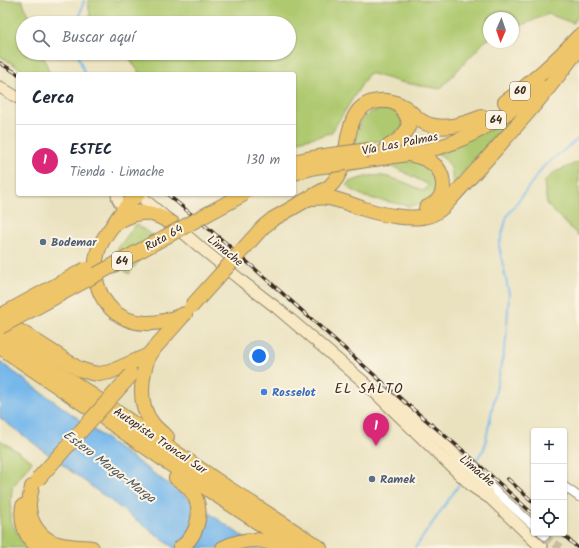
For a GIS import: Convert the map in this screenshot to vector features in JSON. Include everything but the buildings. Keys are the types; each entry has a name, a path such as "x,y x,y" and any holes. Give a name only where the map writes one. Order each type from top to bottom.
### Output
{"highway":[{"name":"Vía Las Palmas","path":"331,160 369,150 420,142 457,131 482,118 512,98 564,52 579,36"},
{"name":"Vía Las Palmas","path":"331,160 360,161 409,154 429,150 462,139 484,127 526,99 574,55"},
{"path":"310,198 336,200 393,216 418,217 435,213 448,202 522,119 574,55"},
{"path":"39,548 28,536 22,517 25,498 35,483 263,227 273,219 333,183 343,163 352,122 357,112 362,107 372,102 380,101 394,103 404,107 422,121 437,126 450,126 482,118"},
{"path":"386,148 396,143 404,136 408,129 407,116 402,109 394,103"},
{"path":"333,183 341,186 352,196 366,202 408,210 418,210 432,205 439,199 443,190 442,176 433,163 409,154"},
{"name":"64","path":"296,162 307,159 331,160"},
{"name":"64","path":"296,172 316,167 331,160"},
{"path":"136,196 125,208 101,243 96,266 96,277 102,298 110,308 120,315 132,321 138,322 160,322 176,318 188,310"},
{"name":"Ruta 64","path":"0,316 220,196"},
{"name":"Ruta 64","path":"0,327 240,196"},
{"path":"112,227 128,217 141,213 151,214 172,223"},
{"path":"0,321 23,333 79,368 92,373 99,374 110,372 149,355"},
{"name":"Autopista Troncal Sur","path":"0,334 222,484 320,548"},
{"name":"Autopista Troncal Sur","path":"0,347 180,471 297,548"},
{"path":"149,355 145,366 142,396 144,409 154,426 187,451 329,548"},
{"path":"21,361 64,396 183,482 192,492 195,498 198,518 195,531 188,541 180,548"},
{"path":"35,483 29,504 29,510 33,523 40,534 58,544 92,548"},
{"path":"223,548 236,542 251,540 266,542 280,547"}],"main road":[{"path":"0,87 16,97"},
{"path":"117,196 118,200 125,208 141,213"},
{"name":"Limache","path":"143,196 145,200 200,247 277,308 365,383 401,407 431,432 454,464 474,477 491,499 542,548"},
{"name":"Limache","path":"151,196 247,277 277,308"}],"street":[{"name":"Limache","path":"474,477 531,524"},
{"path":"567,488 579,497"}],"green space":[{"path":"0,0 22,0 28,16 16,16 16,60 45,60 49,72 26,72 0,56"},
{"path":"88,0 579,0 579,15 573,23 548,14 519,26 519,12 483,12 483,43 440,89 400,82 369,73 331,133 296,142 296,72 139,72 131,60 296,60 296,16 90,16"},
{"path":"522,106 452,185 450,166 437,153"},
{"path":"380,109 398,112 402,120 403,127 397,136 387,140 354,144 362,119 370,113"},
{"path":"414,159 426,163 437,177 438,194 425,204 409,206 365,197 347,185 349,182 377,175 397,180 424,191 429,185 396,168 383,166 347,173 353,166"},
{"path":"579,162 579,236 547,205 544,182 555,172"},
{"path":"136,224 156,238 129,274 109,260"},
{"path":"0,440 32,461 12,488 10,520 21,539 30,548 0,548"}],"water":[{"name":"Estero Marga-Marga","path":"0,362 259,548 174,548 0,418"}],"waterway":[{"path":"80,16 84,0"},
{"path":"80,60 84,72"},
{"path":"471,467 484,449 506,341 509,294 499,246 507,216 544,166 579,138"},
{"path":"415,548 461,482"}],"tunnel":[{"path":"545,536 562,548"}],"railway":[{"path":"0,63 16,73"},
{"path":"169,196 227,244 408,405 467,454 531,512"},
{"path":"508,479 531,500"},
{"path":"564,536 578,548"}],"place":[{"name":"Bodemar","path":"43,242"},
{"name":"Rosselot","path":"264,392"},
{"name":"ESTEC","path":"376,446"},
{"name":"Ramek","path":"372,479"}],"district":[{"name":"EL SALTO","path":"369,389"}]}
